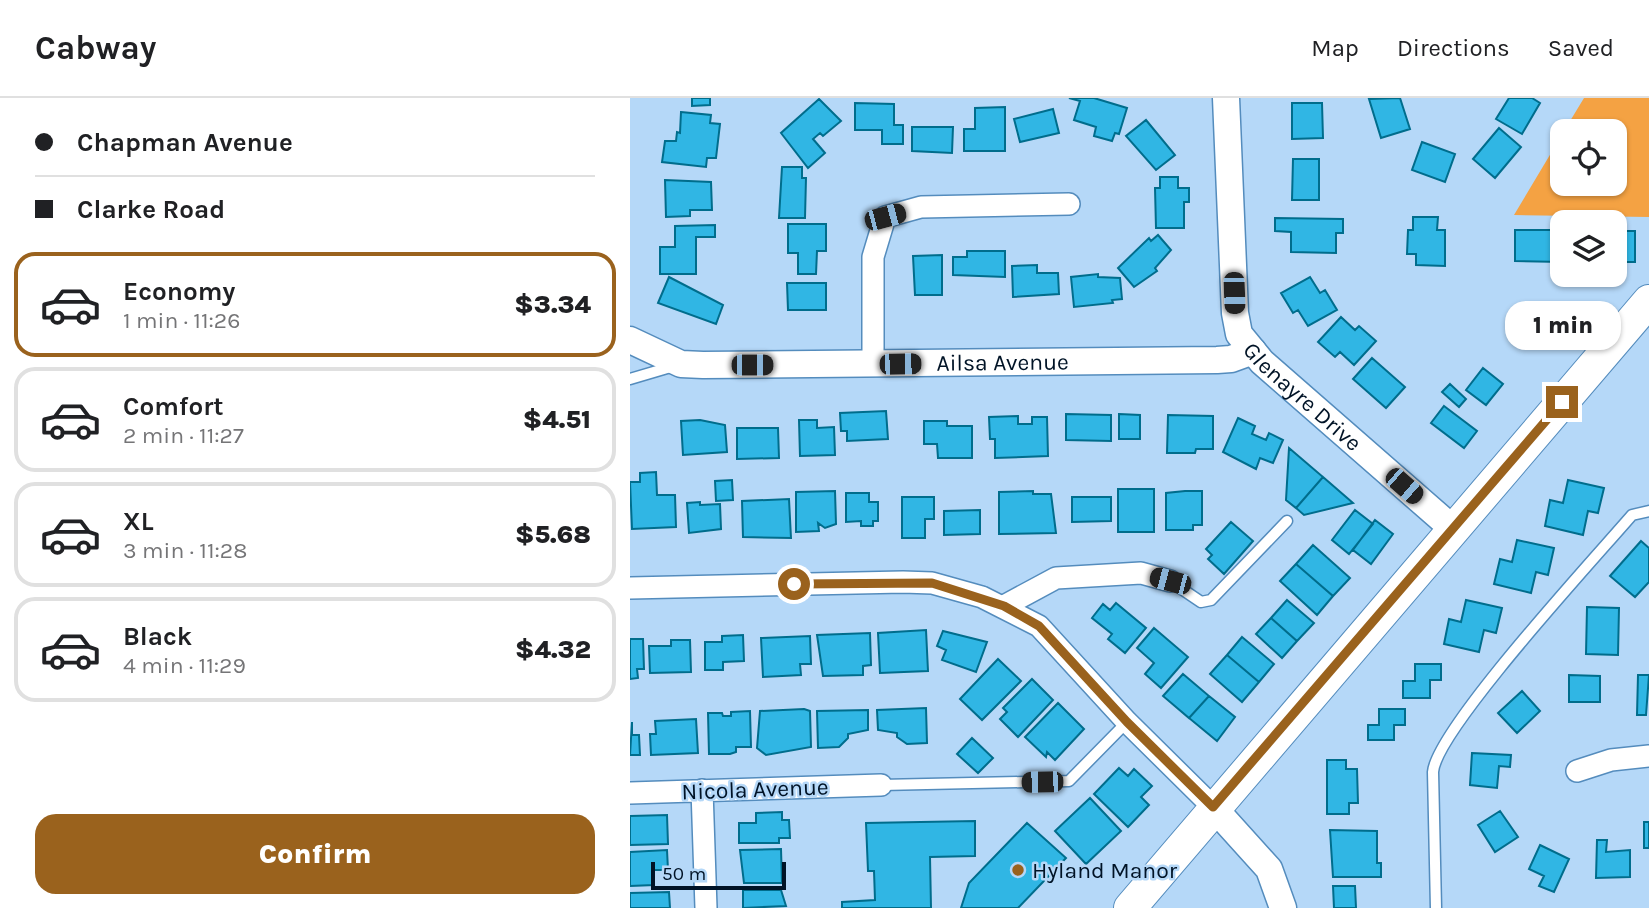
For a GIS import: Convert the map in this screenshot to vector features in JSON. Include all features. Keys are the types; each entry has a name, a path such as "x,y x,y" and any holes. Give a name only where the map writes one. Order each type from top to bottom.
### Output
{"main road":[{"path":"1130,908 1213,807 1649,301"}],"street":[{"name":"Glenayre Drive","path":"1226,98 1236,323 1239,334 1253,351 1452,528"},
{"path":"873,364 873,257 885,217 921,207 1069,204"},
{"name":"Ailsa Avenue","path":"630,340 681,364 1217,360 1231,359 1253,351"},
{"path":"1004,606 1056,578 1140,573 1170,581"},
{"path":"630,588 913,582 956,588 1004,606 1039,626 1127,722 1213,807 1269,869 1283,908"},
{"path":"1577,771 1611,760 1649,756"},
{"name":"Nicola Avenue","path":"630,793 881,785"},
{"path":"702,790 706,908"}],"lane":[{"path":"630,379 681,364"},
{"path":"1436,908 1433,772 1436,757 1486,686 1632,515 1649,511"},
{"path":"1170,581 1201,602 1211,600 1287,520"},
{"path":"881,785 1069,781 1127,722"}],"shaded area":[{"path":"1584,98 1649,98 1649,217 1627,217 1627,210 1550,210 1550,216 1514,215 1550,155 1550,196 1627,196 1627,119 1571,119"}],"building":[{"path":"692,98 710,98 710,105 692,106"},
{"path":"1069,98 1094,98 1127,108 1119,134 1115,133 1112,141 1094,136 1096,127 1074,120 1080,101"},
{"path":"1400,98 1410,129 1381,138 1369,99"},
{"path":"1509,98 1532,98 1540,103 1522,134 1496,119"},
{"path":"819,99 841,121 823,136 820,133 813,139 825,153 808,168 781,133"},
{"path":"855,103 894,104 894,125 903,125 903,144 882,144 882,130 855,130"},
{"path":"1292,103 1322,103 1323,138 1292,139"},
{"path":"1005,107 1005,151 964,151 964,129 975,129 975,108"},
{"path":"1053,109 1059,133 1020,142 1014,119"},
{"path":"681,112 711,115 710,123 720,124 716,158 707,158 706,167 662,162 665,141 676,141 677,132 680,133"},
{"path":"1146,120 1175,155 1156,170 1126,136"},
{"path":"912,127 953,127 952,153 912,151"},
{"path":"1499,128 1521,147 1495,178 1473,159"},
{"path":"1422,142 1455,154 1445,182 1412,170"},
{"path":"1293,159 1319,159 1319,200 1292,200"},
{"path":"782,167 802,167 802,178 806,178 805,218 779,218"},
{"path":"1160,177 1178,177 1178,188 1189,188 1189,202 1184,202 1184,228 1156,228 1155,188 1160,188"},
{"path":"665,180 711,182 712,210 690,210 690,216 666,217"},
{"path":"1413,217 1438,217 1437,230 1445,230 1445,266 1416,265 1416,254 1407,254 1408,230 1413,230"},
{"path":"1275,218 1343,219 1343,233 1336,233 1336,253 1291,252 1291,232 1275,231"},
{"path":"788,224 826,224 826,251 817,251 816,274 798,274 798,253 788,253"},
{"path":"715,225 715,237 696,237 696,274 660,274 660,247 675,247 675,226"},
{"path":"1515,230 1550,230 1550,262 1515,261"},
{"path":"1627,231 1635,231 1635,262 1627,262"},
{"path":"1158,235 1171,250 1155,268 1157,271 1134,287 1118,268 1149,238 1151,241"},
{"path":"967,251 1005,251 1005,277 953,275 953,257 967,257"},
{"path":"942,255 942,295 915,295 913,256"},
{"path":"1037,265 1037,273 1058,273 1059,294 1013,297 1012,266"},
{"path":"1098,274 1098,277 1120,278 1122,299 1112,300 1113,303 1074,307 1071,277"},
{"path":"669,277 723,305 716,324 658,303"},
{"path":"1310,277 1320,293 1325,290 1337,310 1308,326 1298,310 1293,313 1281,293"},
{"path":"787,283 826,283 826,310 788,310"},
{"path":"1341,317 1355,330 1359,326 1376,341 1354,365 1340,352 1335,357 1318,342"},
{"path":"1372,358 1405,387 1386,408 1353,379"},
{"path":"1483,368 1503,384 1486,405 1466,390"},
{"path":"1450,384 1466,399 1459,407 1442,392"},
{"path":"1444,406 1477,431 1464,448 1431,423"},
{"path":"886,411 888,439 847,441 847,431 841,431 840,413"},
{"path":"1066,414 1111,415 1111,441 1066,440"},
{"path":"1119,414 1140,415 1140,439 1119,439"},
{"path":"1168,415 1213,416 1213,449 1196,449 1195,453 1167,453"},
{"path":"1018,416 1018,424 1032,424 1032,417 1047,417 1048,456 995,458 995,439 990,439 989,417"},
{"path":"1238,418 1255,426 1252,434 1266,440 1269,433 1283,440 1273,463 1260,458 1256,469 1223,452"},
{"path":"700,420 725,425 727,452 683,455 681,421"},
{"path":"799,420 817,420 817,428 834,427 835,455 800,456"},
{"path":"924,421 947,421 947,426 972,426 972,458 938,458 937,444 924,444"},
{"path":"737,428 778,428 779,458 737,459"},
{"path":"1289,448 1323,477 1296,508 1286,500"},
{"path":"656,472 657,495 675,495 676,527 632,529 630,482 640,482 640,473"},
{"path":"1323,477 1353,503 1304,515 1296,508"},
{"path":"732,480 733,500 716,501 715,481"},
{"path":"1568,480 1604,488 1598,513 1588,511 1583,535 1545,526 1550,500 1563,503"},
{"path":"1118,489 1154,489 1154,532 1118,532"},
{"path":"835,491 836,524 825,528 818,523 819,531 796,532 796,492"},
{"path":"1033,491 1033,494 1051,494 1056,533 999,534 999,492"},
{"path":"1202,491 1202,525 1193,525 1193,530 1166,530 1166,493"},
{"path":"846,493 869,493 869,502 878,502 878,521 873,521 873,526 861,526 861,521 846,522"},
{"path":"902,497 934,497 934,519 925,519 925,538 902,538"},
{"path":"1072,497 1111,497 1111,521 1072,522"},
{"path":"789,499 791,538 743,537 742,501"},
{"path":"700,502 700,505 720,504 721,529 689,533 687,503"},
{"path":"980,510 980,534 944,535 944,511"},
{"path":"1355,510 1373,524 1349,554 1332,540"},
{"path":"1375,520 1393,534 1371,564 1353,550"},
{"path":"1231,522 1253,541 1224,574 1208,559 1212,555 1206,549"},
{"path":"1517,540 1554,548 1548,575 1536,572 1531,593 1494,584 1500,559 1512,562"},
{"path":"1641,541 1649,548 1649,582 1635,597 1610,576"},
{"path":"1313,545 1350,578 1333,596 1296,564"},
{"path":"1296,564 1333,596 1317,615 1280,581"},
{"path":"1287,600 1314,623 1297,641 1271,618"},
{"path":"1466,600 1502,608 1496,633 1484,630 1479,652 1444,644 1449,619 1461,622"},
{"path":"1116,603 1146,628 1125,653 1108,639 1112,634 1092,618 1103,604 1110,610"},
{"path":"1587,607 1619,608 1618,655 1586,654"},
{"path":"1271,618 1297,641 1282,658 1256,634"},
{"path":"1154,628 1188,657 1161,688 1145,674 1154,663 1137,648"},
{"path":"926,630 928,671 880,673 878,633"},
{"path":"943,631 987,642 976,672 942,660 946,650 937,646"},
{"path":"870,633 871,665 863,666 863,675 823,676 817,635"},
{"path":"743,635 744,661 723,662 723,670 705,670 705,642 722,642 722,636"},
{"path":"810,636 811,664 800,664 801,675 763,677 761,638"},
{"path":"1242,637 1274,664 1259,682 1227,655"},
{"path":"630,639 643,639 644,669 637,669 638,678 630,679"},
{"path":"671,640 690,640 691,672 650,673 649,646 671,646"},
{"path":"1227,655 1259,682 1242,702 1210,674"},
{"path":"998,659 1021,681 982,720 960,699"},
{"path":"1415,664 1441,664 1441,680 1430,680 1430,698 1403,698 1403,681 1415,681"},
{"path":"1183,674 1209,696 1189,718 1163,696"},
{"path":"1569,675 1600,676 1600,702 1569,702"},
{"path":"1638,675 1649,675 1646,715 1637,715"},
{"path":"1032,679 1053,700 1018,737 1000,719 1007,712 1003,708"},
{"path":"1522,691 1540,711 1517,733 1498,713"},
{"path":"1209,696 1235,717 1217,741 1189,718"},
{"path":"1058,703 1084,729 1055,760 1047,752 1046,757 1025,737"},
{"path":"926,708 927,743 907,744 897,737 897,733 878,730 877,710"},
{"path":"1379,709 1405,709 1405,725 1394,725 1394,740 1368,740 1368,725 1379,725"},
{"path":"868,710 868,730 848,734 848,738 839,747 818,748 817,711"},
{"path":"750,711 751,747 736,747 736,752 730,754 709,754 708,713 731,716 731,712"},
{"path":"760,711 810,711 811,747 766,755 757,748"},
{"path":"696,719 698,753 651,755 650,734 656,734 655,721"},
{"path":"632,722 632,735 639,735 640,755 630,755"},
{"path":"972,738 993,758 978,773 957,754"},
{"path":"1472,753 1511,755 1510,767 1499,766 1497,788 1470,785"},
{"path":"1327,760 1346,760 1346,769 1357,769 1358,803 1349,803 1349,814 1327,814"},
{"path":"1119,768 1128,776 1134,769 1152,786 1141,797 1149,805 1128,827 1094,794"},
{"path":"1090,798 1121,831 1086,864 1055,831"},
{"path":"1500,811 1518,837 1495,852 1478,825"},
{"path":"782,812 782,820 789,820 790,838 779,838 779,843 739,843 739,823 756,823 756,813"},
{"path":"667,815 668,844 630,845 630,816"},
{"path":"975,821 975,856 930,857 931,908 842,908 842,902 875,900 874,871 868,871 866,823"},
{"path":"1644,822 1649,822 1649,848 1644,848"},
{"name":"Hyland Manor","path":"1027,823 1066,858 1018,908 961,908 969,883"},
{"path":"1330,830 1377,831 1377,863 1381,863 1381,877 1333,877"},
{"path":"1597,840 1607,840 1606,852 1630,850 1630,877 1596,878"},
{"path":"1540,845 1569,859 1554,892 1539,886 1544,876 1529,869"},
{"path":"781,849 782,883 744,883 740,850"},
{"path":"667,850 668,870 653,870 654,885 630,886 630,852"},
{"path":"1333,886 1355,886 1356,908 1334,908"},
{"path":"743,890 781,890 786,906 743,908"},
{"path":"669,892 670,908 630,908 630,893"}],"place":[{"name":"Hyland Manor","path":"1018,870"}],"route":[{"path":"794,584 932,583 956,588 1004,606 1039,626 1127,722 1213,807 1562,402"}]}
